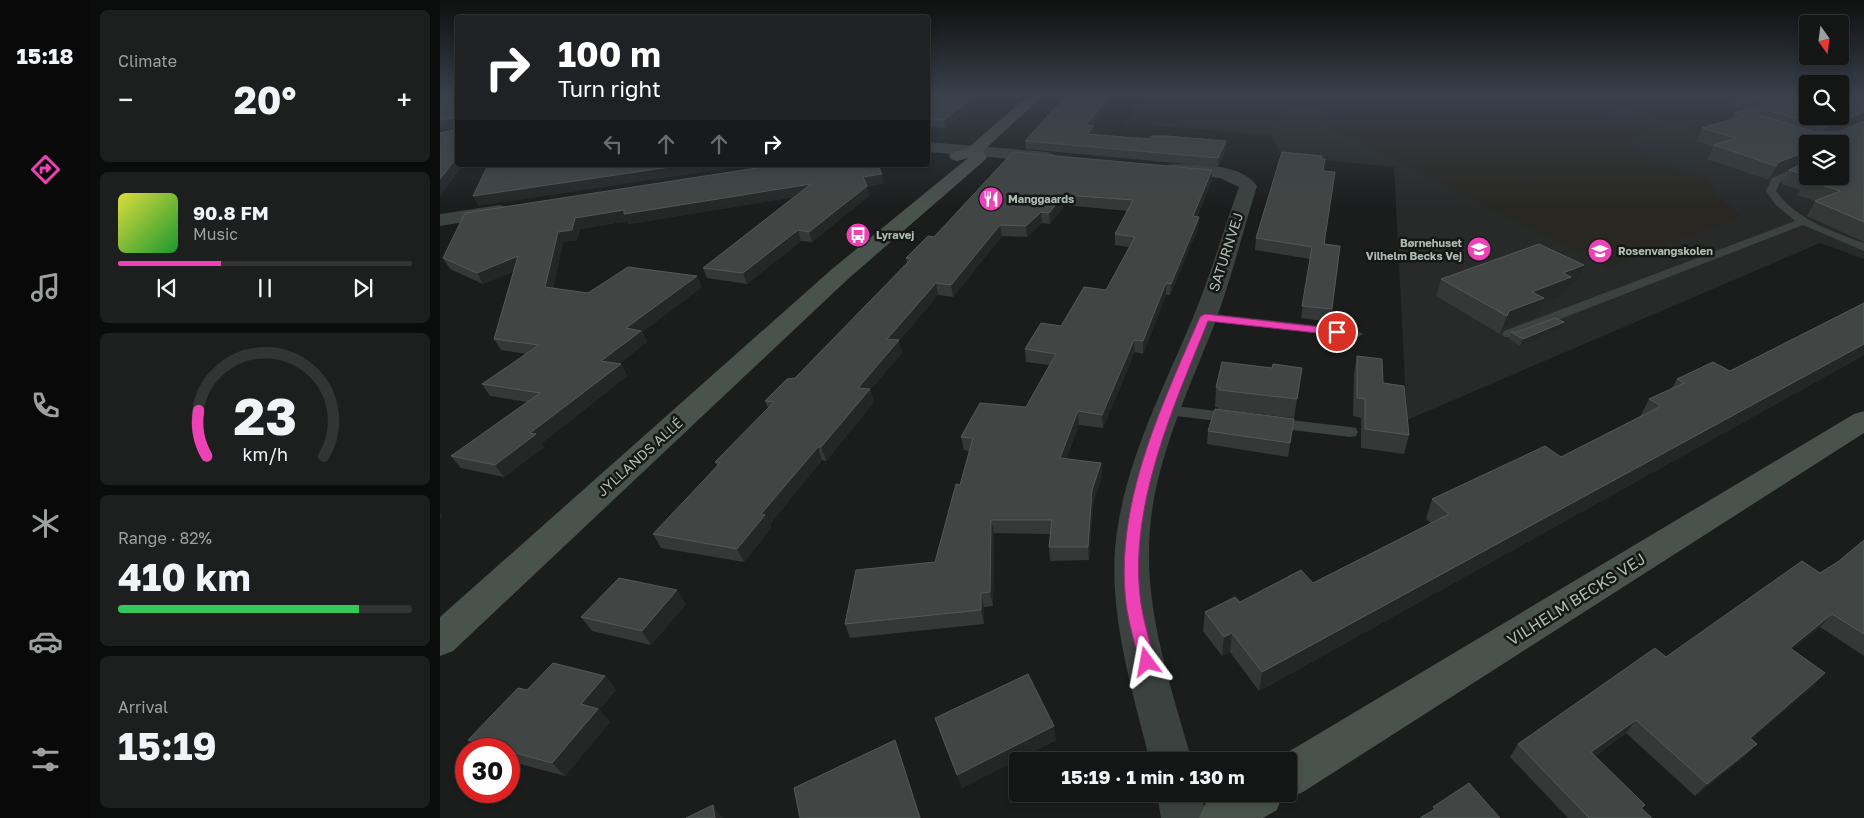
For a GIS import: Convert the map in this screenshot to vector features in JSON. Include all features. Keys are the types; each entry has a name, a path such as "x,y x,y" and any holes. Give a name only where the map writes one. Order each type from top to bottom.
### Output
{"street":[{"name":"JYLLANDS ALLÉ","path":"440,640 840,274 979,158 974,151 994,133"},
{"path":"930,147 1059,158"},
{"name":"SATURNVEJ","path":"1156,167 1224,174 1240,179 1248,186 1205,317 1166,410 1139,499 1132,549 1134,609 1169,752"},
{"path":"440,220 519,208"},
{"name":"VILHELM BECKS VEJ","path":"1297,772 1864,420"},
{"path":"1181,802 1184,818"},
{"path":"1222,818 1248,802"}],"lane":[{"path":"1799,170 1776,180 1771,190 1777,202 1804,220 1835,236 1864,247"},
{"path":"1509,334 1804,220"},
{"path":"1205,317 1356,334"},
{"path":"1166,410 1350,432"}],"shaded area":[{"path":"1248,133 1271,133 1270,135"},
{"name":"Rosenvangskolen","path":"1271,133 1864,133 1864,259 1820,243 1407,420 1394,167 1283,156 1270,135"},
{"path":"1341,133 1647,133 1633,138 1631,146 1666,165 1709,178 1715,194 1741,216 1608,267"}],"building":[{"path":"440,133 455,133 455,160 440,179"},
{"path":"1032,133 1088,133 1149,139 1151,136 1167,136 1226,141 1218,158 1025,141"},
{"path":"1720,133 1864,133 1864,222 1815,201 1840,191 1821,185 1849,185 1849,135 1799,135 1799,154 1779,162 1776,166 1714,145 1736,138"},
{"path":"1013,152 1212,170 1193,216 1199,217 1171,284 1166,283 1143,341 1134,340 1102,415 1078,411 1060,458 1101,463 1092,490 1088,547 1049,547 1052,520 991,520 990,592 981,593 981,610 845,624 856,570 935,562 956,484 960,485 973,438 961,437 980,403 1026,407 1056,354 1025,349 1041,323 1061,326 1084,287 1106,290 1135,237 1115,234 1133,200 1064,195 1049,213 1041,212 1026,226 1000,225 951,285 936,283 887,339 899,340 858,388 870,389 761,514 765,515 737,549 653,534 720,463 715,462 774,402 765,401 787,379 795,378 911,259 906,258 928,236 934,237"},
{"path":"1282,152 1322,156 1321,159 1325,159 1323,171 1335,172 1324,244 1340,246 1332,309 1302,306 1312,247 1256,238"},
{"path":"1799,165 1799,173 1789,170"},
{"path":"487,167 670,167 473,196"},
{"path":"763,167 879,167 882,174 863,177 867,186 809,232 798,230 743,273 703,268 811,184 624,214 624,210 575,218 572,230 558,232 545,287 588,293 628,267 697,276 626,328 641,331 601,361 621,364 530,433 536,434 495,465 451,456 540,393 482,384 539,345 494,339 518,256 477,273 443,258 465,213"},
{"path":"1539,244 1584,265 1563,273 1571,277 1532,292 1544,298 1509,311 1507,316 1441,279"},
{"path":"1864,303 1864,344 1262,672 1232,633 1224,637 1205,612 1235,597 1240,602 1301,570 1313,583 1449,514 1432,499 1545,446 1561,457 1661,406 1649,399 1684,383 1677,379 1713,362 1730,371"},
{"path":"1555,318 1564,322 1523,339 1511,332 1517,332"},
{"path":"1357,356 1382,359 1383,383 1404,386 1409,435 1365,429 1365,399 1357,398"},
{"path":"1222,362 1272,368 1273,364 1302,368 1297,399 1219,390 1220,388 1216,387"},
{"path":"1215,409 1294,419 1290,443 1208,431"},
{"path":"1864,540 1864,634 1832,614 1790,648 1825,673 1750,738 1757,744 1707,784 1636,720 1591,752 1645,805 1641,808 1652,818 1589,818 1518,744 1655,648 1666,657 1802,561 1820,573 1839,561"},
{"path":"619,578 677,590 642,631 581,617"},
{"path":"553,663 605,676 581,704 598,709 552,763 520,754 520,738 470,738 518,688 527,690"},
{"path":"1028,674 1054,726 957,775 935,718"},
{"path":"895,740 920,818 800,818 794,788"},
{"path":"1469,783 1500,818 1420,818 1435,809 1433,807"},
{"path":"713,805 715,818 686,818"}],"place":[{"name":"Manggaards","path":"991,199"},
{"name":"Lyravej","path":"858,235"},
{"name":"Børnehuset Vilhelm Becks Vej","path":"1479,249"},
{"name":"Rosenvangskolen","path":"1600,251"}],"route":[{"path":"1147,662 1134,609 1132,549 1139,499 1166,410 1205,317 1337,332"}]}
